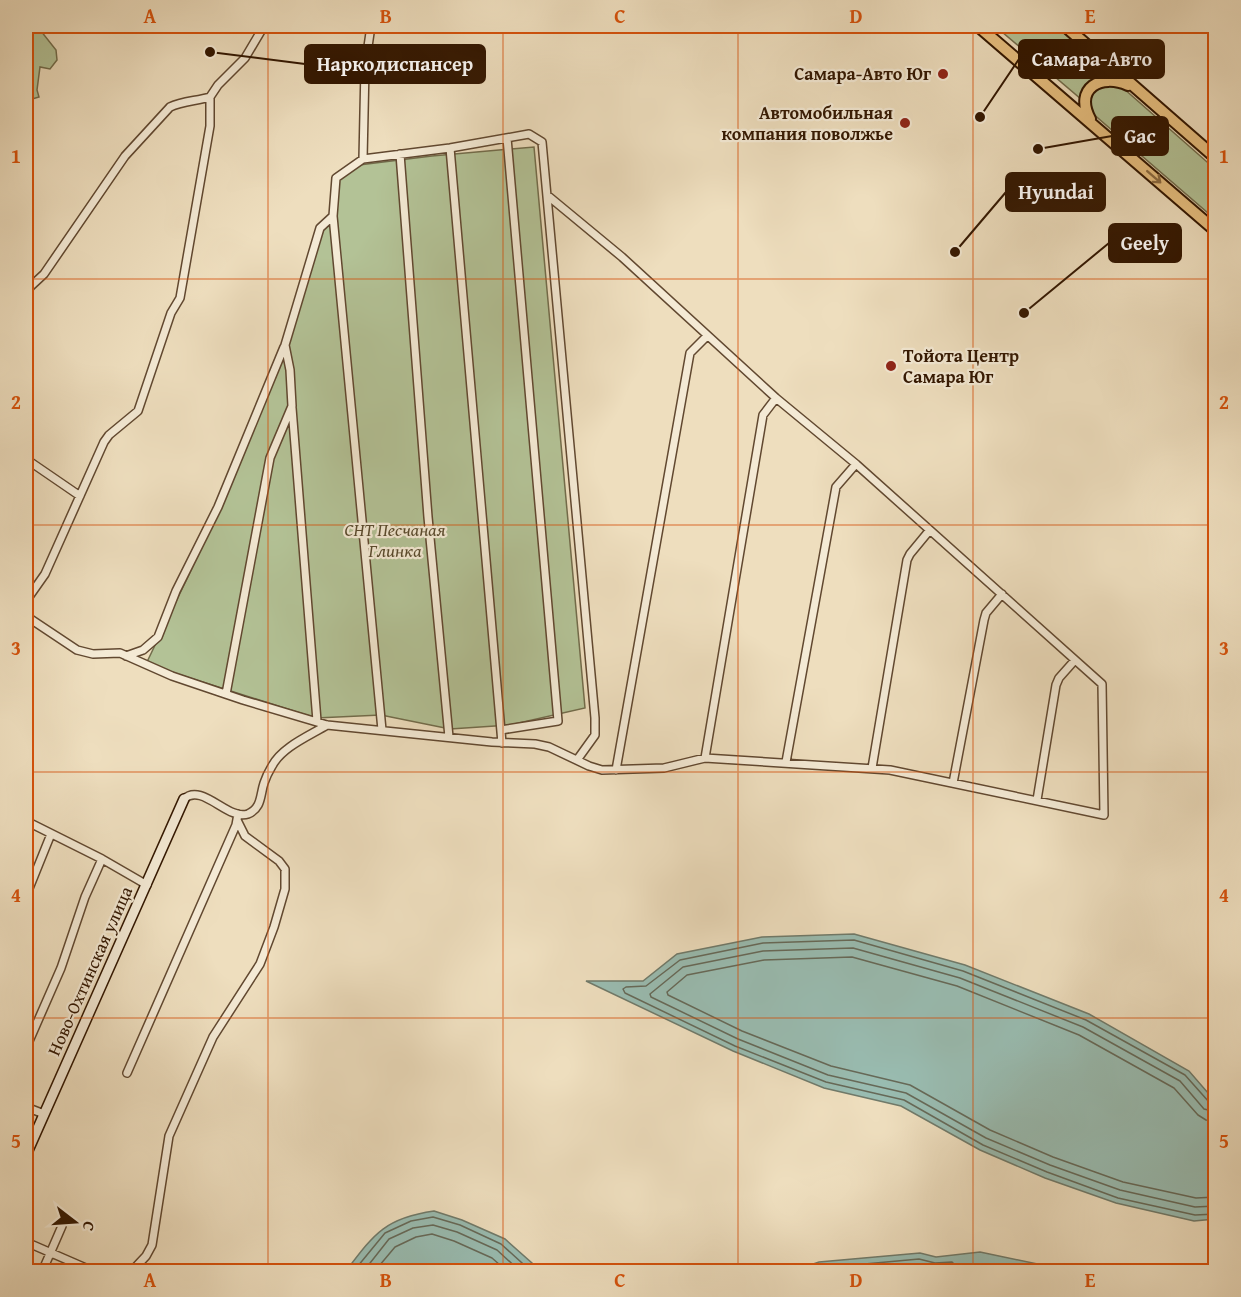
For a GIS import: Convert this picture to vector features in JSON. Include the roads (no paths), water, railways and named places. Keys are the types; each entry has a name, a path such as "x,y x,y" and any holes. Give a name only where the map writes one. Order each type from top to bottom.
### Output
{"main road":[{"path":"978,26 1215,231"},
{"path":"1065,26 1215,158"},
{"path":"1094,125 1085,109 1088,92 1092,87 1106,80 1124,83 1137,89"}],"street":[{"path":"26,601 45,574 104,442 138,411 171,313 180,298 210,126 210,97 218,85 245,58 264,26"},
{"path":"363,159 364,67 371,26"},
{"path":"26,298 30,287 44,274 125,156 170,107 177,103 210,97"},
{"path":"382,730 333,216 336,178 363,159 450,148 529,134 542,142 548,195 596,726 591,742 576,760"},
{"path":"501,730 558,721 507,138"},
{"path":"450,148 502,743"},
{"path":"400,154 428,517 449,737"},
{"path":"26,616 77,650 93,654 113,652 150,668 226,694 327,725 549,747 602,770 664,768 705,758 890,770 1104,814 1102,684 856,464 776,398 622,257 548,195"},
{"path":"126,656 143,650 158,637 176,591 218,507 285,345 320,228 333,216"},
{"path":"616,770 690,353 707,336"},
{"path":"285,345 290,370 316,722"},
{"path":"705,758 763,415 776,398"},
{"path":"226,694 270,458 292,406"},
{"path":"26,459 80,496"},
{"path":"786,762 836,488 856,464"},
{"path":"872,768 907,560 929,531"},
{"path":"953,783 984,620 986,613 1002,594"},
{"path":"1036,800 1056,685 1059,678 1075,660"},
{"path":"237,817 248,814 258,806 263,784 273,763 285,751 327,725"},
{"path":"131,1272 146,1256 152,1245 169,1136 213,1037 260,964 285,890 285,869 279,861 245,836 237,817 202,796 192,795 184,799"},
{"name":"Ново-Охтинская улица","path":"26,1155 184,799"},
{"path":"127,1073 237,817"},
{"path":"26,821 102,859 147,885"},
{"path":"26,896 51,834"},
{"path":"26,1048 62,968 85,897 102,859"},
{"path":"26,1107 44,1114"},
{"path":"42,1272 62,1226"},
{"path":"26,1242 95,1272"}],"water":[{"path":"854,934 965,965 1089,1014 1189,1071 1215,1101 1215,1219 1194,1221 1116,1203 1045,1178 980,1150 901,1106 824,1088 733,1051 586,981 643,981 677,954 762,937"},
{"path":"434,1211 462,1220 505,1239 541,1271 346,1271 373,1238 392,1223"},
{"path":"980,1252 1071,1271 1019,1271 998,1265 967,1265 953,1272 793,1271 819,1262 920,1253 936,1257"}],"place":[{"name":"Наркодиспансер","path":"210,52"},
{"name":"Самара-Авто Юг","path":"943,74"},
{"name":"Самара-Авто","path":"980,117"},
{"name":"Автомобильная компания поволжье","path":"905,123"},
{"name":"Gac","path":"1038,149"},
{"name":"Hyundai","path":"955,252"},
{"name":"Geely","path":"1024,313"},
{"name":"Тойота Центр Самара Юг","path":"891,366"}],"park label":[{"name":"СНТ Песчаная Глинка","path":"395,540"}]}
